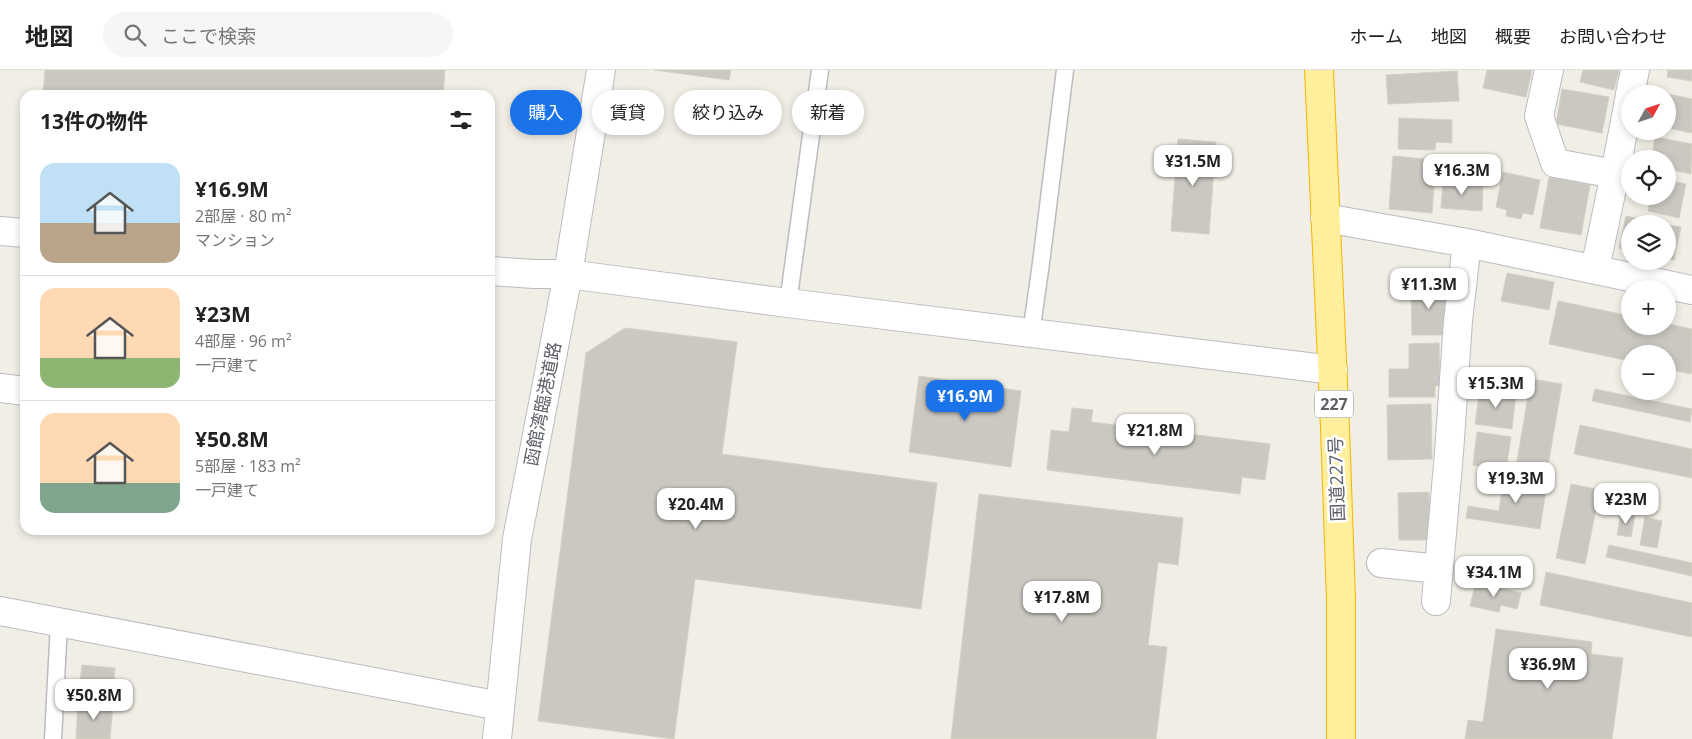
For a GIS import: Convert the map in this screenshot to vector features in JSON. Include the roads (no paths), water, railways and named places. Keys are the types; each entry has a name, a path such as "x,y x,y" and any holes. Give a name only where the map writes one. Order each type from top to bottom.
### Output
{"highway":[{"name":"国道227号","path":"1319,70 1333,370 1341,600 1341,739"}],"street":[{"name":"函館湾臨港道路","path":"497,739 517,539 568,274 601,70"},
{"path":"1549,70 1540,116 1555,162 1615,174"},
{"path":"1632,85 1635,70"},
{"path":"1595,269 1621,140"},
{"path":"1325,218 1467,243 1692,290"},
{"path":"0,231 20,233"},
{"path":"1436,601 1458,321 1467,243"},
{"path":"495,270 534,274 568,274 1031,334 1333,370"},
{"path":"0,388 20,390"},
{"path":"1381,563 1439,569"},
{"path":"0,612 500,706"}],"lane":[{"path":"788,303 820,70"},
{"path":"1031,334 1064,70"},
{"path":"53,739 59,622"}]}
